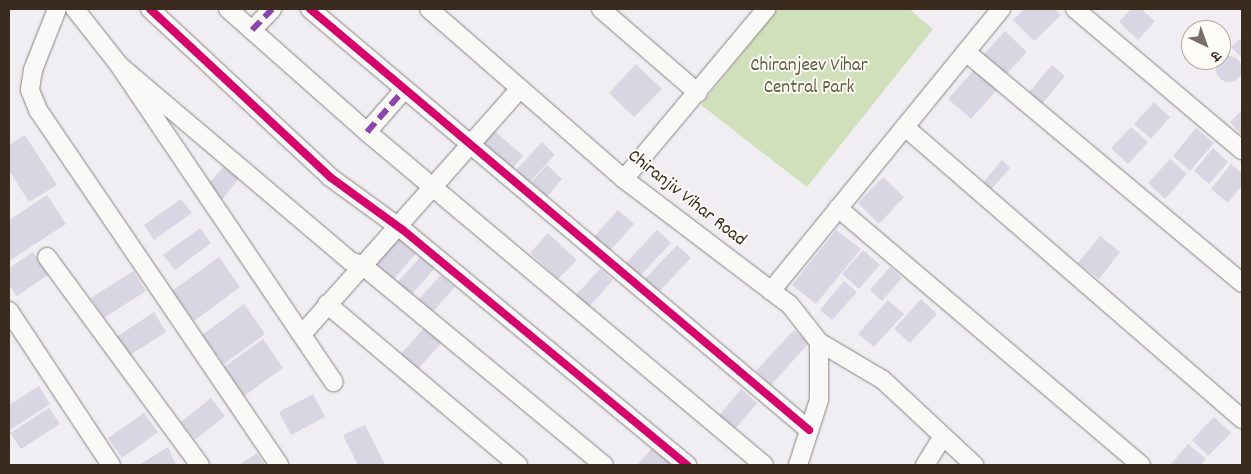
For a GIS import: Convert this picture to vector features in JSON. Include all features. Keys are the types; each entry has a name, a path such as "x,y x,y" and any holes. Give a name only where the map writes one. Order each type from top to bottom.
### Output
{"street":[{"path":"57,9 33,70 30,90 38,110 279,465"},
{"path":"76,9 119,66 303,333 334,382"},
{"path":"150,9 330,177 396,224 687,465"},
{"path":"228,9 367,132 432,184 764,465"},
{"path":"252,30 272,9"},
{"path":"310,9 403,91 809,430"},
{"name":"Chiranjiv Vihar Road","path":"430,9 519,90 624,179 790,305 819,342"},
{"path":"601,9 698,93"},
{"path":"624,179 698,93 764,9"},
{"path":"771,291 1002,9"},
{"path":"1075,9 1242,150"},
{"path":"966,52 1242,283"},
{"path":"119,66 350,261 362,265 604,465"},
{"path":"303,333 396,224 519,90"},
{"path":"367,132 403,91"},
{"path":"905,127 1242,419"},
{"path":"838,208 1141,465"},
{"path":"47,256 200,465"},
{"path":"327,304 518,465"},
{"path":"9,311 111,465"},
{"path":"798,465 819,400 819,342"},
{"path":"819,342 883,380 942,438 974,465"},
{"path":"925,465 942,438"}],"green space":[{"name":"Chiranjeev Vihar Central Park","path":"777,9 909,9 933,29 807,187 701,105"}],"building":[{"path":"1024,9 1054,9 1061,15 1034,41 1013,20"},
{"path":"1131,9 1141,9 1155,21 1138,40 1119,22"},
{"path":"1005,31 1027,52 1004,77 982,56"},
{"path":"1240,39 1242,41 1242,58 1231,47"},
{"path":"1231,56 1241,64 1241,74 1234,81 1224,81 1217,74 1216,70 1231,70"},
{"path":"636,64 662,89 634,117 609,93"},
{"path":"1052,65 1065,76 1042,104 1029,92"},
{"path":"974,70 997,90 971,119 948,99"},
{"path":"1154,102 1170,117 1151,139 1134,124"},
{"path":"1242,110 1242,135 1230,122"},
{"path":"488,125 523,156 509,172 474,141"},
{"path":"1131,127 1148,142 1128,164 1111,148"},
{"path":"1196,128 1214,143 1190,171 1173,156"},
{"path":"25,135 57,185 29,202 9,170 9,145"},
{"path":"542,142 555,155 529,182 516,170"},
{"path":"1213,148 1228,162 1209,184 1194,171"},
{"path":"1170,159 1187,174 1165,199 1148,183"},
{"path":"229,160 244,172 221,201 205,188"},
{"path":"1002,160 1010,168 988,193 980,186"},
{"path":"1231,164 1242,173 1242,185 1228,203 1211,189"},
{"path":"547,165 562,179 547,197 531,182"},
{"path":"883,177 904,197 879,224 858,203"},
{"path":"47,195 66,224 9,261 9,220"},
{"path":"181,199 192,213 154,240 144,225"},
{"path":"618,210 634,224 607,254 591,240"},
{"path":"200,228 211,243 175,270 163,255"},
{"path":"657,230 671,243 637,279 623,266"},
{"path":"836,230 861,249 816,304 792,285"},
{"path":"548,233 577,260 558,279 530,253"},
{"path":"399,234 418,251 393,280 374,264"},
{"path":"1100,236 1120,252 1099,279 1078,263"},
{"path":"677,245 691,258 656,295 642,282"},
{"path":"863,250 880,265 859,289 842,274"},
{"path":"33,252 48,275 17,296 9,285 9,268"},
{"path":"422,255 436,267 411,295 397,283"},
{"path":"219,257 240,287 194,321 172,291"},
{"path":"890,267 902,278 882,301 870,290"},
{"path":"600,269 613,280 588,308 575,296"},
{"path":"133,271 146,291 104,318 91,298"},
{"path":"441,275 455,287 431,314 417,301"},
{"path":"844,281 857,292 832,320 820,310"},
{"path":"921,299 937,314 910,343 894,329"},
{"path":"888,300 904,314 874,347 858,334"},
{"path":"244,304 265,334 224,364 202,335"},
{"path":"154,312 166,332 127,357 115,338"},
{"path":"425,327 442,342 416,371 399,356"},
{"path":"794,330 809,343 771,385 756,371"},
{"path":"263,339 283,368 244,396 224,367"},
{"path":"39,386 50,404 10,430 9,405"},
{"path":"741,389 757,403 734,430 718,417"},
{"path":"313,394 325,417 291,435 279,412"},
{"path":"211,398 225,416 195,440 181,422"},
{"path":"49,408 60,424 21,449 10,433"},
{"path":"144,413 158,432 122,458 108,438"},
{"path":"1214,417 1231,433 1208,456 1192,440"},
{"path":"365,425 385,465 358,465 343,435"},
{"path":"1188,444 1206,459 1201,465 1170,465"},
{"path":"654,446 671,462 669,465 638,464"},
{"path":"168,447 176,465 139,465"},
{"path":"257,453 265,465 239,465"}],"marked path":[{"path":"252,30 272,9"},
{"path":"367,132 403,91"}],"cycle path":[{"path":"150,9 330,177 403,230 687,465"},
{"path":"310,9 809,430"}]}
